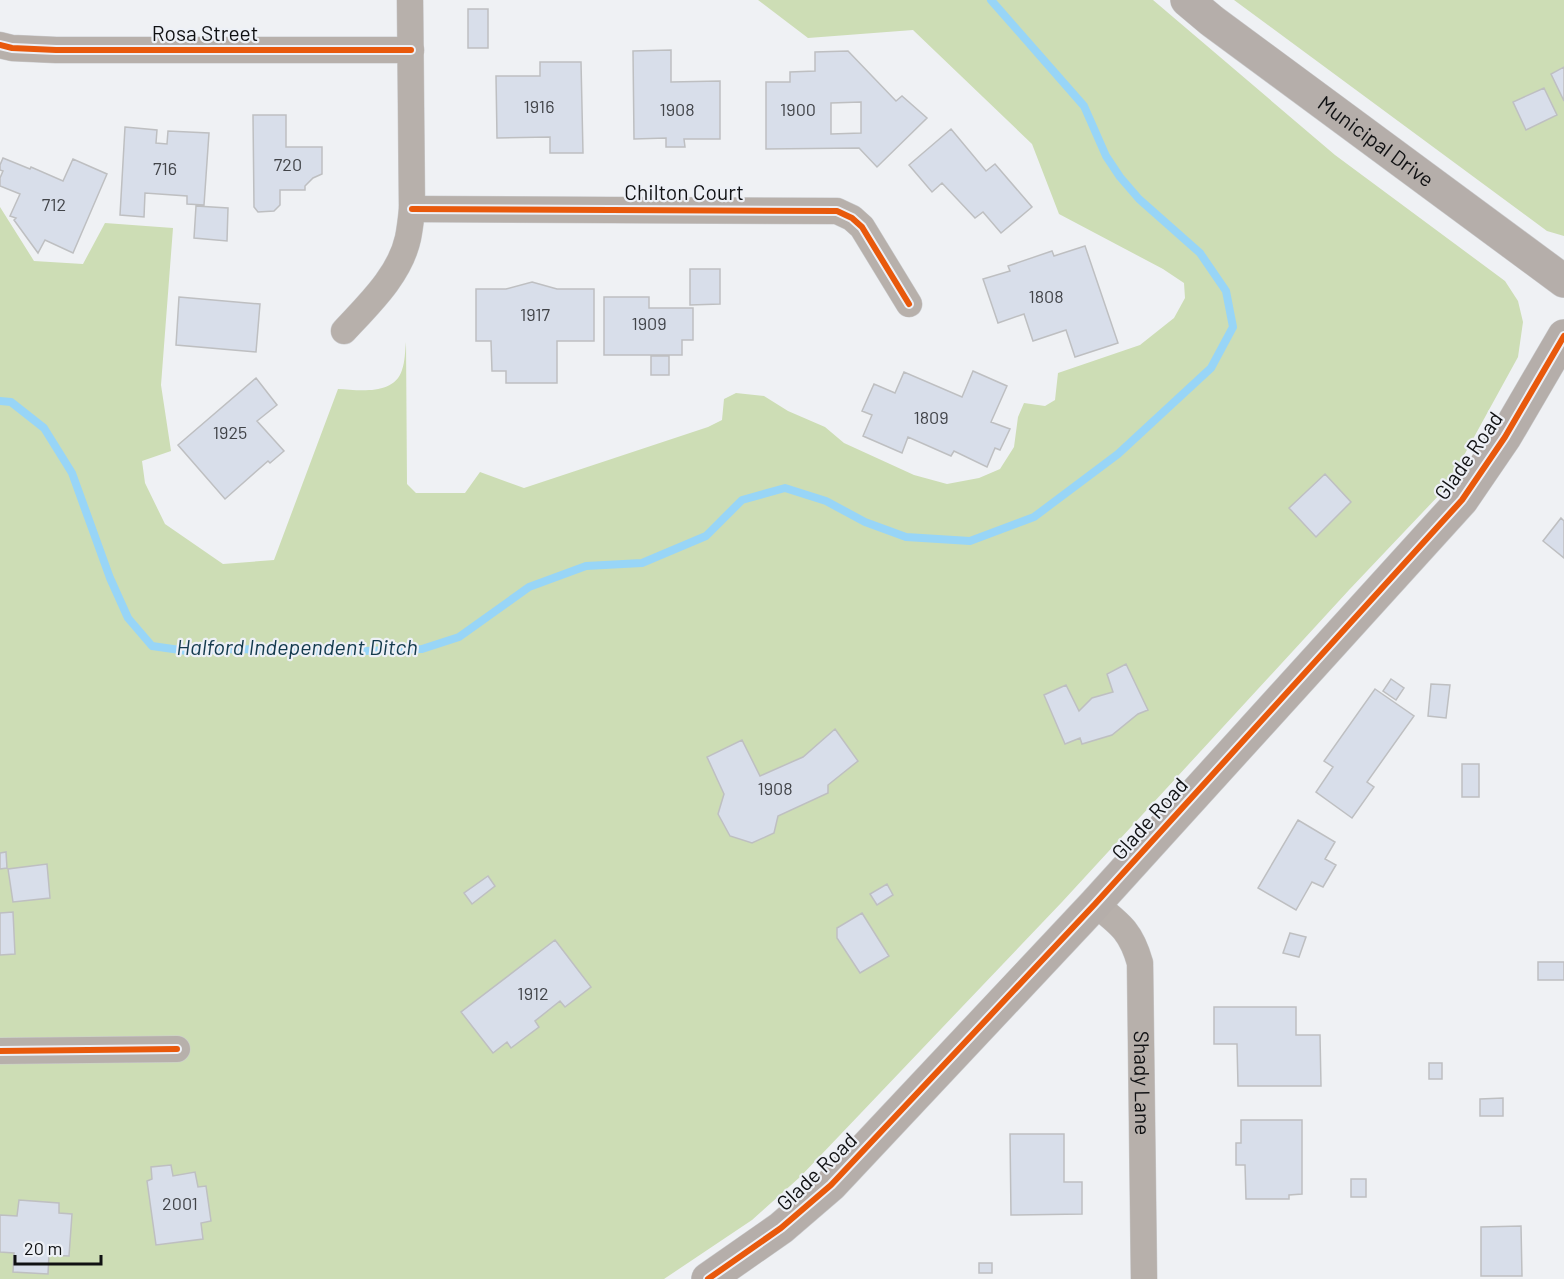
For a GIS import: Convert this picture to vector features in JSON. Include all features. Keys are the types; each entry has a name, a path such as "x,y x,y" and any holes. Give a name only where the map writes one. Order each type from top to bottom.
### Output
{"street":[{"path":"344,331 382,289 400,259 408,239 412,209 410,0"},
{"name":"Municipal Drive","path":"1187,0 1212,21 1564,281"},
{"name":"Rosa Street","path":"0,45 12,48 56,50 411,50"},
{"name":"Chilton Court","path":"412,209 837,211 862,226 909,304"},
{"name":"Glade Road","path":"708,1279 781,1228 831,1185 1095,904 1462,500 1505,436 1564,336"},
{"name":"Shady Lane","path":"1095,904 1124,928 1135,944 1140,963 1144,1279"},
{"path":"0,1051 177,1049"}],"green space":[{"path":"758,0 1153,0 1335,155 1505,281 1518,301 1523,322 1518,357 1451,479 1441,493 1062,902 800,1177 752,1220 664,1279 0,1279 0,207 34,261 83,264 105,223 173,228 161,385 171,451 142,461 145,483 165,524 223,564 274,560 338,389 374,390 391,384 402,370 406,342 407,484 416,493 465,493 480,472 524,488 708,427 722,420 724,399 736,393 764,396 788,411 825,427 844,443 914,475 947,484 979,478 1000,469 1014,447 1018,417 1024,403 1045,406 1055,400 1058,373 1140,345 1174,318 1185,298 1184,283 1163,269 1059,214 1032,144 913,30 808,38"},
{"path":"1234,0 1564,0 1564,236 1547,231"}],"building":[{"path":"468,9 488,9 488,48 468,48"},
{"path":"671,50 671,82 720,81 720,139 684,139 685,147 666,147 666,138 634,139 633,51"},
{"path":"848,51 896,101 902,96 927,118 877,167 859,148 766,149 766,82 790,82 790,72 815,71 815,52","holes":["861,102 861,133 831,134 831,103"]},
{"path":"540,62 581,62 583,153 550,153 550,137 497,138 496,76 540,76"},
{"path":"1564,67 1564,101 1551,74"},
{"path":"1544,88 1557,115 1526,130 1513,102"},
{"path":"253,115 286,115 286,147 322,147 322,174 313,178 305,186 305,190 280,190 280,205 274,211 258,212 254,207"},
{"path":"125,127 157,130 156,143 167,144 168,131 209,133 204,205 187,204 187,196 145,193 144,217 120,215"},
{"path":"951,129 986,171 995,164 1032,207 1001,233 983,212 975,218 942,183 932,192 909,165"},
{"path":"3,158 63,181 73,159 107,174 73,253 45,240 38,253 14,220 16,218 10,216 20,194 0,186 3,171 0,170 0,165"},
{"path":"196,206 228,208 227,241 194,238"},
{"path":"1085,246 1118,343 1075,357 1066,330 1033,341 1024,314 998,323 983,279 1010,271 1008,266 1052,251 1054,256"},
{"path":"690,269 720,269 720,304 690,305"},
{"path":"532,282 557,289 594,289 594,341 557,341 557,383 506,383 506,371 492,371 491,341 476,341 476,289 506,289"},
{"path":"179,297 260,304 256,352 176,345"},
{"path":"604,297 649,297 649,308 693,308 693,340 682,340 682,355 604,355"},
{"path":"651,356 669,356 669,375 651,375"},
{"path":"973,371 1007,386 991,422 1010,429 1000,450 995,448 987,467 954,451 951,456 908,437 902,453 863,436 872,415 862,411 874,384 895,393 904,372 962,397"},
{"path":"256,378 277,405 257,421 284,451 270,463 268,461 225,499 178,445"},
{"path":"1325,474 1351,502 1316,537 1289,508"},
{"path":"1561,518 1564,521 1564,558 1543,541"},
{"path":"1126,664 1148,710 1138,714 1112,735 1082,744 1080,738 1065,744 1044,695 1066,685 1079,711 1092,698 1113,692 1107,674"},
{"path":"1391,679 1404,688 1396,700 1383,691"},
{"path":"1431,684 1450,685 1446,718 1428,716"},
{"path":"1375,689 1414,716 1367,782 1374,787 1352,818 1316,792 1333,767 1324,761"},
{"path":"835,729 858,761 828,785 828,793 778,816 774,833 752,843 730,836 718,814 724,794 707,757 742,740 760,776 803,757"},
{"path":"1462,764 1479,764 1479,797 1462,797"},
{"path":"1298,820 1335,842 1325,859 1336,865 1323,887 1312,882 1296,910 1258,888"},
{"path":"6,852 7,868 0,869 0,853"},
{"path":"47,864 50,898 13,902 8,869"},
{"path":"488,876 495,886 472,904 464,893"},
{"path":"887,884 893,895 877,905 870,894"},
{"path":"13,912 15,954 0,955 0,913"},
{"path":"862,913 889,956 860,973 837,938 837,928"},
{"path":"1290,933 1306,937 1299,957 1283,953"},
{"path":"555,940 591,987 565,1007 560,1001 535,1021 539,1027 511,1048 507,1042 493,1053 461,1012"},
{"path":"1538,962 1564,962 1564,980 1538,980"},
{"path":"1214,1007 1296,1007 1296,1035 1320,1035 1321,1086 1238,1086 1237,1044 1214,1044"},
{"path":"1429,1063 1442,1063 1442,1079 1429,1079"},
{"path":"1503,1098 1503,1116 1480,1116 1480,1099"},
{"path":"1241,1120 1302,1120 1302,1194 1289,1195 1289,1199 1246,1199 1245,1165 1236,1165 1236,1143 1241,1143"},
{"path":"1010,1134 1064,1134 1064,1182 1082,1182 1082,1214 1011,1215"},
{"path":"171,1165 173,1176 195,1172 198,1187 206,1186 211,1221 201,1223 203,1239 156,1245 147,1181 152,1179 151,1167"},
{"path":"1351,1179 1366,1179 1366,1197 1351,1197"},
{"path":"19,1200 59,1203 59,1213 72,1214 69,1256 49,1255 48,1274 13,1272 14,1253 0,1252 0,1215 17,1216"},
{"path":"1521,1226 1522,1276 1481,1276 1481,1227"},
{"path":"979,1263 992,1263 992,1273 979,1273"}],"waterway":[{"name":"Halford Independent Ditch","path":"0,401 11,402 44,428 72,473 110,578 128,618 152,646 187,651 236,649 335,652 422,649 459,637 529,587 586,566 642,563 706,536 742,500 785,488 826,501 865,522 906,537 970,541 1034,517 1118,454 1211,368 1233,327 1226,291 1200,253 1139,199 1120,177 1106,156 1084,106 991,0"}],"cycle path":[{"path":"0,45 12,48 56,50 411,50"},
{"path":"412,209 837,211 852,218 862,227 909,304"},
{"path":"708,1279 781,1228 831,1185 1095,904 1462,500 1505,437 1564,336"},
{"path":"0,1051 177,1049"}]}
